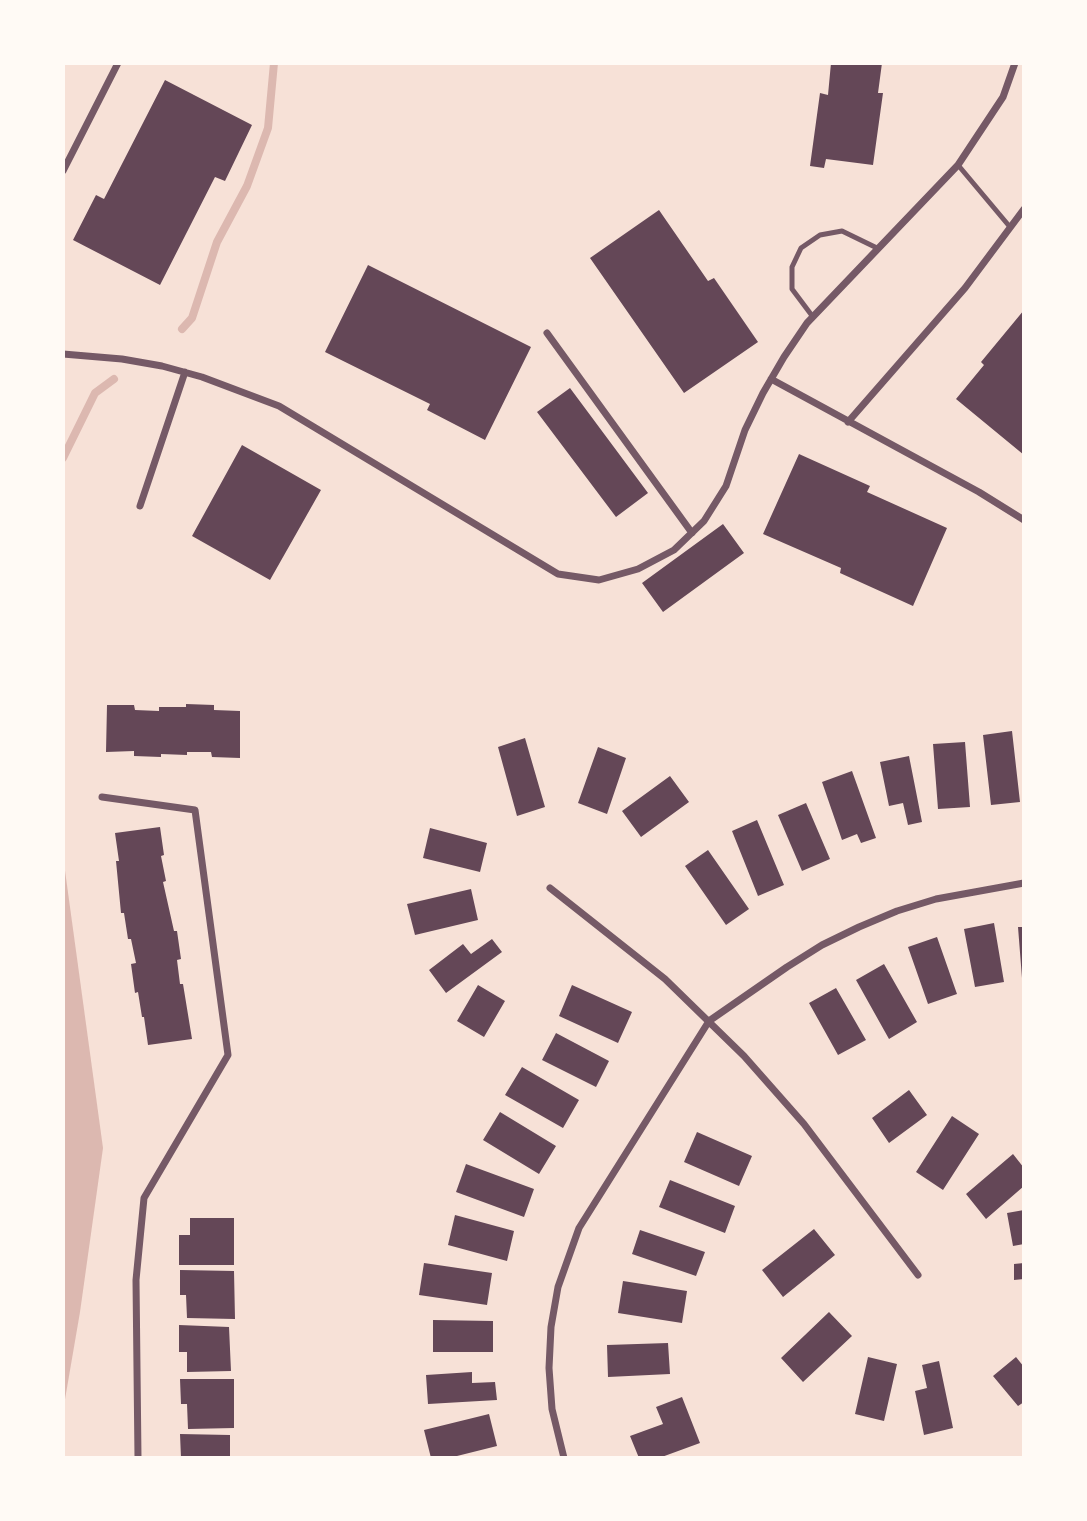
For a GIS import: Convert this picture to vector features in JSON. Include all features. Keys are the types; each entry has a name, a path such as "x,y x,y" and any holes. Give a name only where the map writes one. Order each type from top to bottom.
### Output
{"street":[{"path":"63,171 118,63"},
{"path":"63,354 122,359 185,372 242,390 279,406 558,574 598,580 638,569 674,550 704,521 726,486 745,430 784,357 813,317 958,165 1003,97 1015,63"},
{"path":"848,422 965,288 1024,209"},
{"path":"547,333 692,533"},
{"path":"139,506 185,372"},
{"path":"771,379 979,492 1024,520"},
{"path":"102,797 195,810 228,1055 144,1198 136,1280 138,1458"},
{"path":"564,1458 552,1409 549,1368 551,1327 558,1286 579,1228 709,1021 822,945 859,927 936,899 1024,883"},
{"path":"550,888 664,979 709,1021 804,1124 918,1275"}],"lane":[{"path":"958,165 1010,228"},
{"path":"813,317 792,289 792,267 801,248 820,235 842,231 877,248"}],"shaded area":[{"path":"63,856 103,1148 63,1411"}],"building":[{"path":"831,63 882,63 878,93 883,93 873,165 826,159 824,168 810,166 820,93 828,95"},
{"path":"165,80 252,125 225,181 215,177 160,285 73,240 96,195 104,199"},
{"path":"659,210 708,281 714,278 758,342 684,393 590,258"},
{"path":"368,265 531,347 485,440 427,410 430,404 325,352"},
{"path":"1024,310 1024,455 956,399 984,365 981,362"},
{"path":"570,388 648,493 616,517 537,412"},
{"path":"242,445 321,490 270,580 192,536"},
{"path":"799,454 870,486 867,492 947,528 913,606 840,573 841,568 763,534"},
{"path":"723,524 744,553 663,612 642,583"},
{"path":"186,704 214,705 214,710 240,711 240,758 212,757 211,752 161,754 161,757 134,756 134,751 106,752 107,705 134,705 135,710 159,711 159,707 186,707"},
{"path":"1012,731 1020,802 991,805 983,735"},
{"path":"525,738 545,807 517,816 498,747"},
{"path":"965,742 970,807 938,809 933,744"},
{"path":"598,747 626,758 607,814 578,803"},
{"path":"909,756 922,822 908,825 903,803 889,806 880,762"},
{"path":"852,771 876,838 861,843 857,834 842,840 822,782"},
{"path":"670,776 689,802 641,837 622,811"},
{"path":"806,803 830,859 802,871 778,815"},
{"path":"757,820 784,885 758,896 732,831"},
{"path":"160,827 164,855 161,856 166,881 163,882 174,931 177,931 181,959 177,960 180,984 183,984 192,1039 148,1045 138,992 135,993 131,964 136,963 131,939 128,939 124,913 121,913 115,833"},
{"path":"430,828 487,843 480,872 423,858"},
{"path":"708,850 749,909 726,925 685,866"},
{"path":"471,889 478,920 415,935 407,904"},
{"path":"994,923 1004,982 975,987 964,929"},
{"path":"1018,927 1024,927 1024,978 1022,978"},
{"path":"937,937 957,994 928,1004 908,947"},
{"path":"492,939 502,952 446,993 429,970 463,944 471,954"},
{"path":"884,964 917,1022 889,1039 856,980"},
{"path":"478,985 505,1001 484,1037 457,1021"},
{"path":"572,985 632,1012 618,1043 559,1016"},
{"path":"836,988 866,1040 838,1055 809,1003"},
{"path":"556,1033 609,1061 596,1087 542,1060"},
{"path":"522,1067 579,1100 563,1128 505,1095"},
{"path":"909,1090 927,1115 889,1143 872,1118"},
{"path":"500,1112 556,1146 539,1174 483,1140"},
{"path":"952,1116 979,1134 943,1190 916,1172"},
{"path":"697,1132 752,1156 739,1186 684,1162"},
{"path":"1013,1154 1024,1168 1024,1186 986,1219 966,1194"},
{"path":"466,1164 534,1189 524,1217 456,1192"},
{"path":"670,1180 735,1206 725,1233 659,1207"},
{"path":"1024,1210 1024,1244 1013,1246 1007,1213"},
{"path":"455,1215 514,1231 507,1261 448,1245"},
{"path":"190,1218 234,1218 234,1265 179,1265 179,1235 190,1235"},
{"path":"814,1229 835,1255 783,1297 762,1270"},
{"path":"640,1230 705,1252 696,1276 632,1254"},
{"path":"424,1263 492,1273 487,1305 419,1295"},
{"path":"1024,1263 1024,1279 1014,1280 1014,1264"},
{"path":"180,1270 234,1271 235,1319 187,1318 186,1295 180,1295"},
{"path":"623,1281 687,1291 682,1323 618,1313"},
{"path":"829,1312 852,1336 803,1382 781,1358"},
{"path":"433,1320 493,1321 493,1352 433,1352"},
{"path":"179,1325 229,1327 231,1371 187,1372 187,1352 179,1352"},
{"path":"668,1343 670,1374 608,1377 607,1345"},
{"path":"868,1357 897,1364 884,1421 855,1414"},
{"path":"1016,1357 1024,1367 1024,1402 1018,1406 993,1376"},
{"path":"939,1361 953,1428 924,1435 915,1391 927,1388 922,1365"},
{"path":"472,1372 472,1383 495,1382 497,1400 428,1404 426,1375"},
{"path":"180,1379 234,1379 234,1428 188,1429 187,1404 181,1404"},
{"path":"682,1397 700,1443 659,1458 639,1458 630,1436 663,1424 656,1407"},
{"path":"489,1414 497,1446 449,1458 431,1458 424,1430"},
{"path":"180,1434 230,1435 230,1458 181,1458"}],"waterway":[{"path":"182,329 192,318 217,242 247,186 268,128 274,63"},
{"path":"63,458 95,393 114,379"}]}
